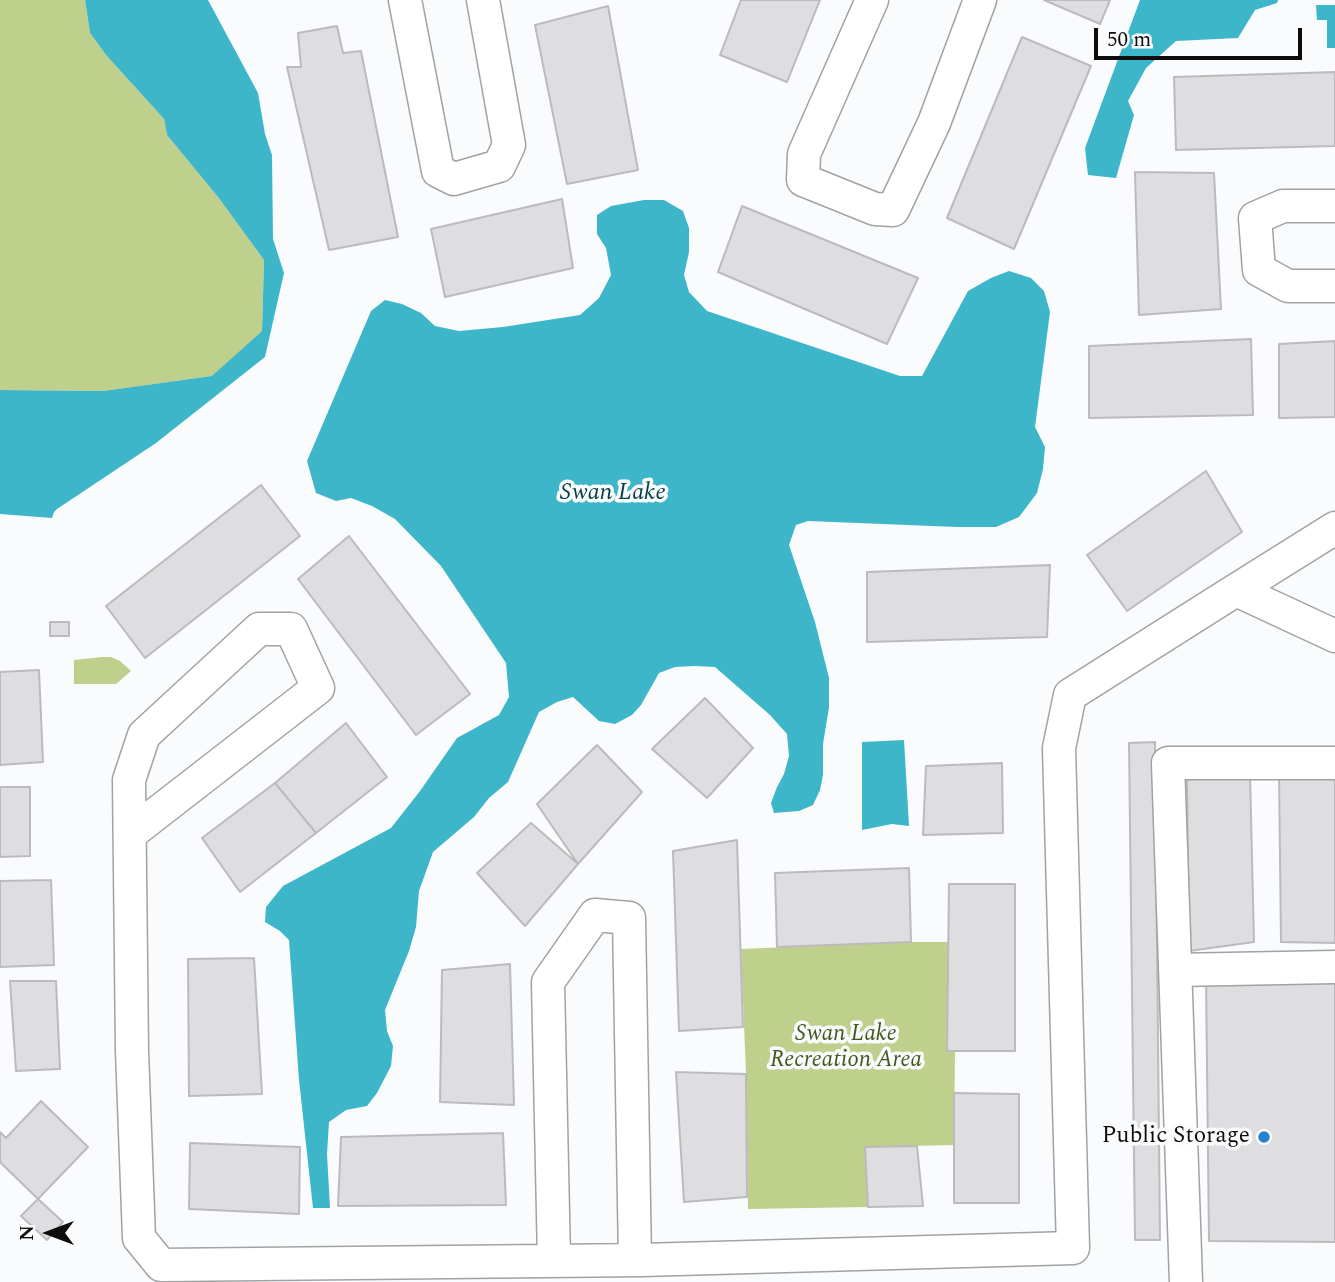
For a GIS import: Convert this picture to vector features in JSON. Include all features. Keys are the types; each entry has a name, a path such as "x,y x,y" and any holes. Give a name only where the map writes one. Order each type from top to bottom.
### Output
{"lane":[{"path":"405,0 438,171 454,179 499,166 509,145 483,0"},
{"path":"872,0 804,154 803,180 875,209 893,210 934,123 980,0"},
{"path":"1335,206 1283,206 1255,218 1259,270 1289,286 1335,286"},
{"path":"130,834 318,688 291,629 260,629 144,735 129,780 132,1051 139,1238 161,1265 635,1260 1073,1248 1059,748 1070,695 1335,528"},
{"path":"1236,590 1335,636"},
{"path":"1186,1282 1168,763 1335,763"},
{"path":"554,1261 548,982 595,915 629,918 635,1260"},
{"path":"1175,970 1335,967"}],"green space":[{"path":"0,0 85,0 90,33 106,55 164,119 167,135 218,197 264,260 262,331 213,376 103,391 0,390"},
{"path":"102,657 120,661 131,671 116,684 74,684 74,660"},
{"name":"Swan Lake Recreation Area","path":"949,942 955,1051 954,1145 866,1147 868,1207 748,1209 741,949"}],"water":[{"path":"85,0 208,0 258,93 265,134 272,155 273,239 284,273 265,357 156,443 57,509 52,518 0,514 0,390 103,391 212,376 262,331 264,260 218,197 167,135 164,119 106,55 90,33"},
{"path":"1140,0 1278,0 1277,3 1255,10 1238,38 1176,41 1146,68 1128,101 1134,115 1116,178 1088,175 1085,148"},
{"path":"1316,5 1335,5 1335,48 1327,48 1327,20 1317,20"},
{"name":"Swan Lake","path":"644,200 664,200 683,211 689,228 689,252 684,275 689,292 707,311 900,376 922,376 968,291 1009,271 1031,278 1044,291 1050,312 1035,427 1045,447 1037,493 1019,517 996,527 808,521 796,525 789,545 815,622 829,678 823,775 813,805 799,811 774,813 771,803 789,756 787,734 770,715 715,667 675,667 659,673 641,705 632,715 615,724 599,721 573,697 539,712 508,782 489,798 474,817 433,852 419,891 416,927 409,951 385,1010 387,1031 393,1046 391,1066 367,1106 346,1110 329,1122 327,1154 330,1208 313,1208 299,1080 289,940 265,922 266,907 283,886 391,828 457,738 499,715 509,697 506,663 441,566 395,519 351,498 336,501 316,493 307,461 371,311 385,300 421,313 435,326 459,331 580,315 599,298 611,275 606,248 597,234 597,215 611,206"},
{"path":"904,740 909,826 892,824 862,830 862,742"}],"building":[{"path":"741,0 820,0 787,82 720,55"},
{"path":"1044,0 1110,0 1100,24"},
{"path":"608,6 638,170 567,184 535,25"},
{"path":"337,26 343,53 361,51 398,237 329,250 287,67 301,67 298,33"},
{"path":"1022,37 1091,66 1014,249 947,218"},
{"path":"1335,72 1335,146 1176,150 1174,77"},
{"path":"1135,172 1214,173 1221,309 1139,315"},
{"path":"562,199 573,268 445,297 431,229"},
{"path":"742,206 918,278 887,344 718,272"},
{"path":"1251,339 1253,415 1089,418 1089,346"},
{"path":"1335,341 1335,417 1279,418 1279,344"},
{"path":"1206,471 1242,532 1127,611 1087,555"},
{"path":"261,485 300,536 145,658 106,606"},
{"path":"349,536 470,694 416,735 298,579"},
{"path":"1050,565 1047,637 867,642 867,572"},
{"path":"50,622 69,622 69,636 50,636"},
{"path":"39,670 43,762 0,765 0,672"},
{"path":"705,698 753,748 707,798 652,749"},
{"path":"346,723 387,777 316,833 275,783"},
{"path":"1155,742 1160,1240 1135,1240 1129,743"},
{"path":"597,745 642,792 578,864 537,804"},
{"path":"1002,763 1003,833 923,835 926,766"},
{"path":"1279,773 1335,774 1335,943 1281,942"},
{"path":"1250,774 1254,942 1189,951 1187,779"},
{"path":"275,783 316,833 240,892 202,838"},
{"path":"0,787 30,787 30,856 0,857"},
{"path":"531,823 578,864 525,926 477,873"},
{"path":"737,840 743,1027 679,1031 673,851"},
{"path":"909,868 911,942 777,947 775,873"},
{"path":"51,880 54,965 0,967 0,881"},
{"path":"949,884 1015,884 1015,1051 947,1051"},
{"path":"254,958 262,1094 189,1096 188,959"},
{"path":"510,964 514,1105 440,1102 442,970"},
{"path":"1335,975 1335,1242 1209,1241 1206,978"},
{"path":"10,981 56,981 60,1069 16,1071"},
{"path":"676,1072 746,1074 747,1197 684,1202"},
{"path":"954,1093 1019,1094 1019,1203 954,1203"},
{"path":"41,1101 88,1147 38,1199 0,1162 0,1132 6,1138"},
{"path":"503,1133 506,1205 338,1206 341,1137"},
{"path":"190,1143 300,1147 299,1214 189,1209"},
{"path":"917,1146 923,1206 868,1207 865,1147"},
{"path":"38,1199 63,1222 47,1240 21,1216"}],"place":[{"name":"Public Storage","path":"1264,1137"}]}
